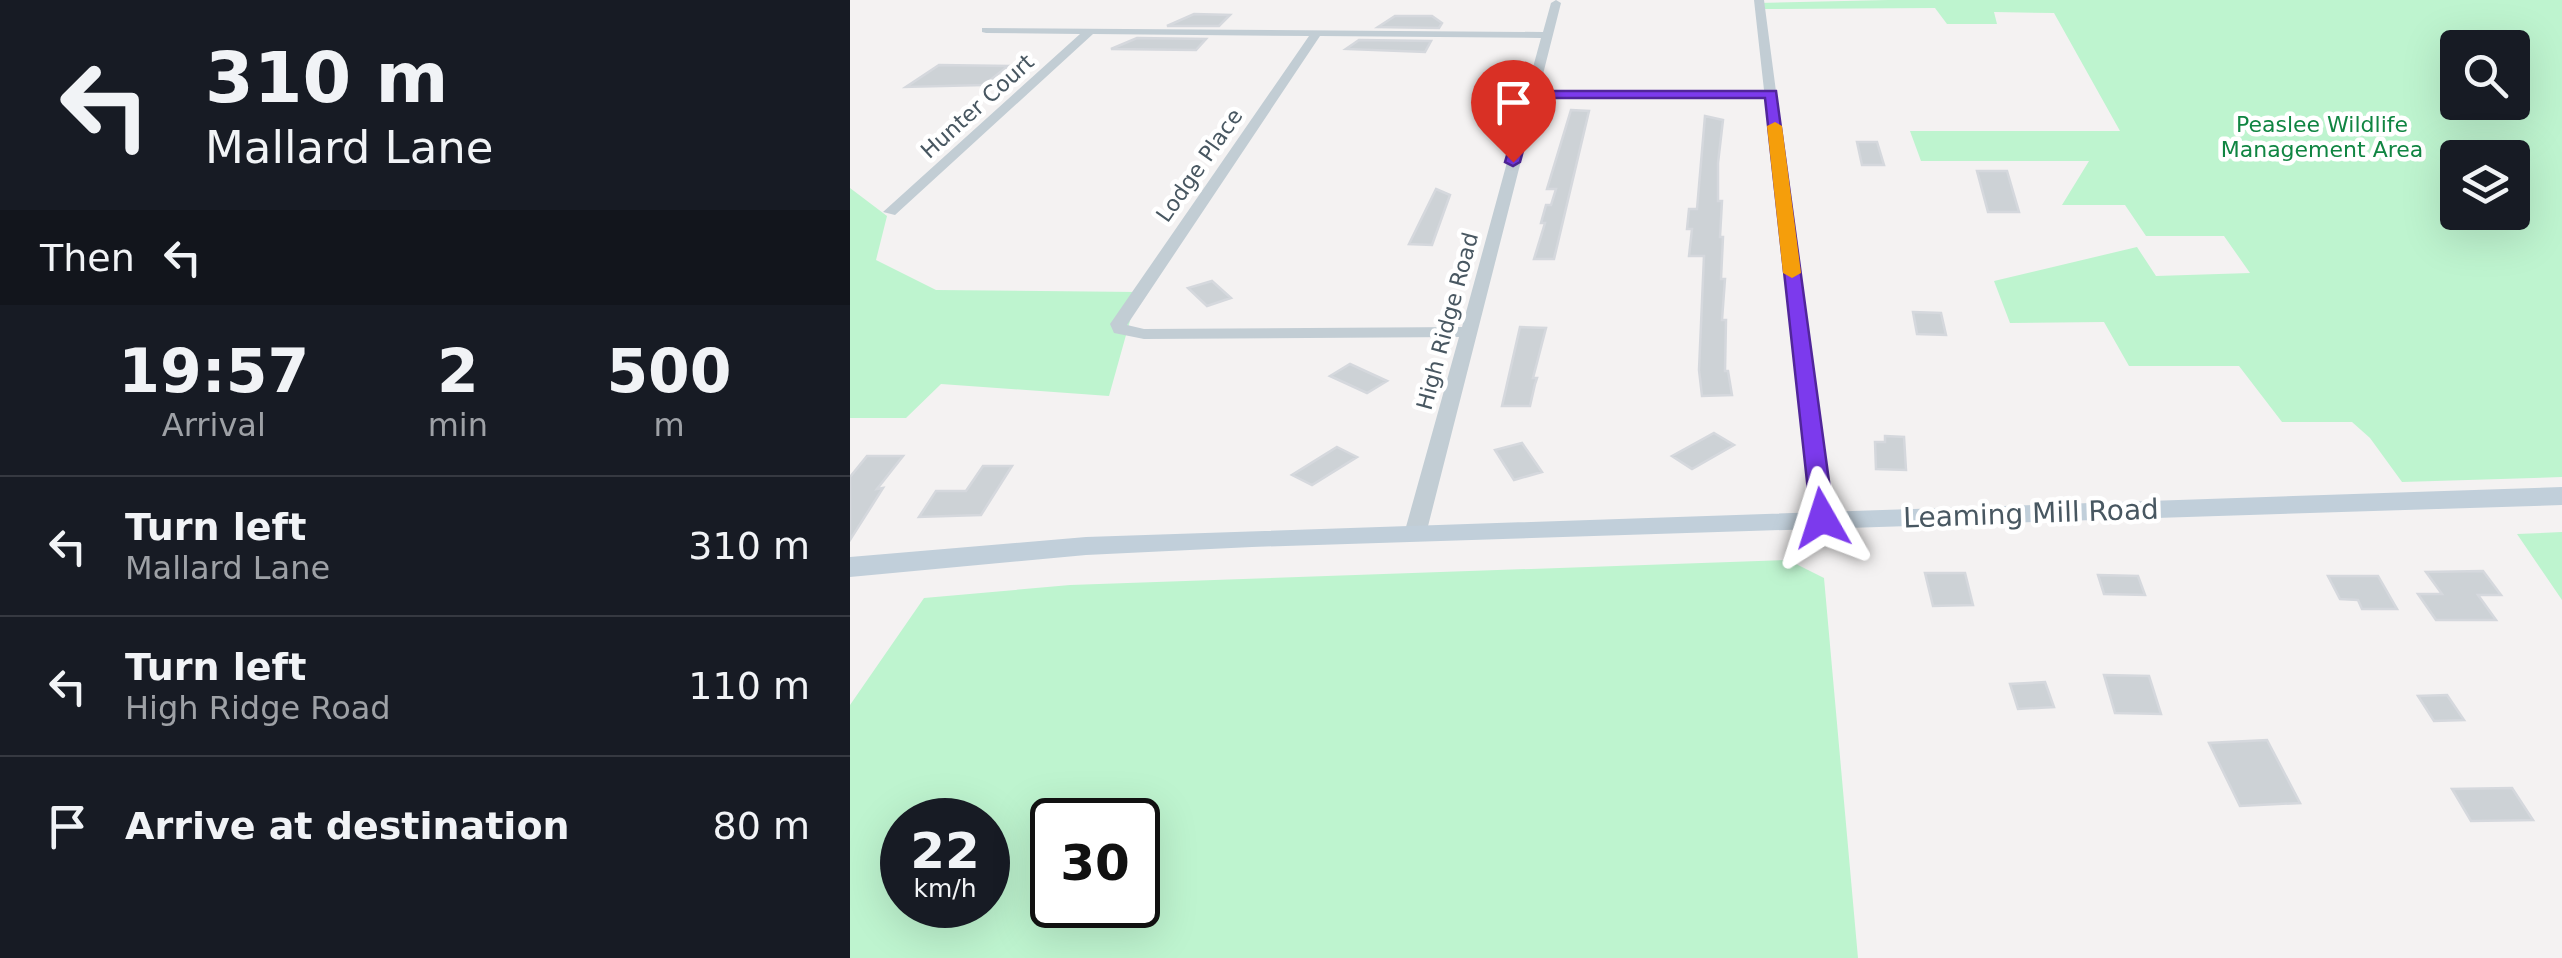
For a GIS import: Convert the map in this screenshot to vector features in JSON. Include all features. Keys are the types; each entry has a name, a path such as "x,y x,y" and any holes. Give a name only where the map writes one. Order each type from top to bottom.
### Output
{"street":[{"path":"1759,0 1822,518"},
{"name":"High Ridge Road","path":"1415,534 1556,3"},
{"path":"986,30 1547,35"},
{"name":"Hunter Court","path":"890,212 1090,31"},
{"name":"Lodge Place","path":"1318,33 1118,324 1124,332 1144,334 1467,332"},
{"path":"1531,94 1771,94"},
{"name":"Leaming Mill Road","path":"850,567 1140,544 2562,496"}],"green space":[{"name":"Peaslee Wildlife Management Area","path":"1888,0 2562,0 2562,477 2402,482 2370,438 2352,422 2282,422 2239,366 2129,366 2104,322 2010,323 1994,281 2137,247 2156,276 2250,273 2224,236 2146,236 2125,205 2062,205 2089,161 1921,161 1910,131 2120,131 2054,13 1994,12 1997,24 1947,24 1935,8 1758,9 1757,3"},
{"path":"850,188 887,216 876,260 936,290 1138,292 1109,396 941,384 906,418 850,418"},
{"path":"2562,532 2562,600 2517,534"},
{"path":"1788,560 1824,578 1858,958 850,958 850,705 924,598 1070,585"}],"building":[{"path":"1194,14 1230,15 1219,26 1167,26"},
{"path":"1395,16 1432,16 1442,23 1439,28 1378,27"},
{"path":"1137,38 1206,39 1196,50 1111,49"},
{"path":"1359,40 1431,41 1425,52 1346,49"},
{"path":"939,65 1008,66 984,85 906,87"},
{"path":"1571,110 1589,111 1554,259 1534,259 1546,205 1551,205 1556,189 1547,189"},
{"path":"1705,116 1723,120 1718,201 1722,201 1725,371 1732,395 1702,396 1699,370 1704,256 1689,256 1692,229 1687,229 1689,209 1697,209"},
{"path":"1857,142 1877,142 1884,165 1862,165"},
{"path":"1977,171 2007,171 2019,212 1988,212"},
{"path":"1436,189 1450,195 1432,245 1409,244"},
{"path":"1212,281 1231,298 1207,306 1188,288"},
{"path":"1913,312 1941,313 1946,335 1917,334"},
{"path":"1520,327 1546,328 1533,378 1537,378 1530,406 1502,406"},
{"path":"1350,364 1387,381 1367,393 1330,376"},
{"path":"1714,433 1734,445 1692,469 1672,456"},
{"path":"1885,436 1904,437 1906,470 1876,469 1875,442 1885,442"},
{"path":"1522,443 1542,472 1514,480 1495,450"},
{"path":"1337,447 1357,457 1312,485 1292,475"},
{"path":"867,456 903,456 877,489 883,488 850,540 850,477"},
{"path":"983,466 1012,466 981,515 919,517 936,491 966,491"},
{"path":"2483,571 2501,595 2478,595 2496,620 2436,620 2418,594 2442,594 2426,572"},
{"path":"1925,573 1965,573 1973,605 1933,606"},
{"path":"2098,575 2138,576 2145,595 2104,594"},
{"path":"2328,576 2378,576 2397,609 2362,609 2358,600 2340,599"},
{"path":"2104,675 2149,676 2161,714 2115,713"},
{"path":"2045,682 2054,707 2018,709 2010,684"},
{"path":"2447,695 2464,720 2434,721 2418,696"},
{"path":"2267,740 2300,803 2240,806 2209,743"},
{"path":"2512,788 2533,820 2471,821 2452,789"}],"slow traffic":[{"path":"1775,126 1792,273"}],"route":[{"path":"1513,162 1531,94 1771,94 1822,518"}]}
